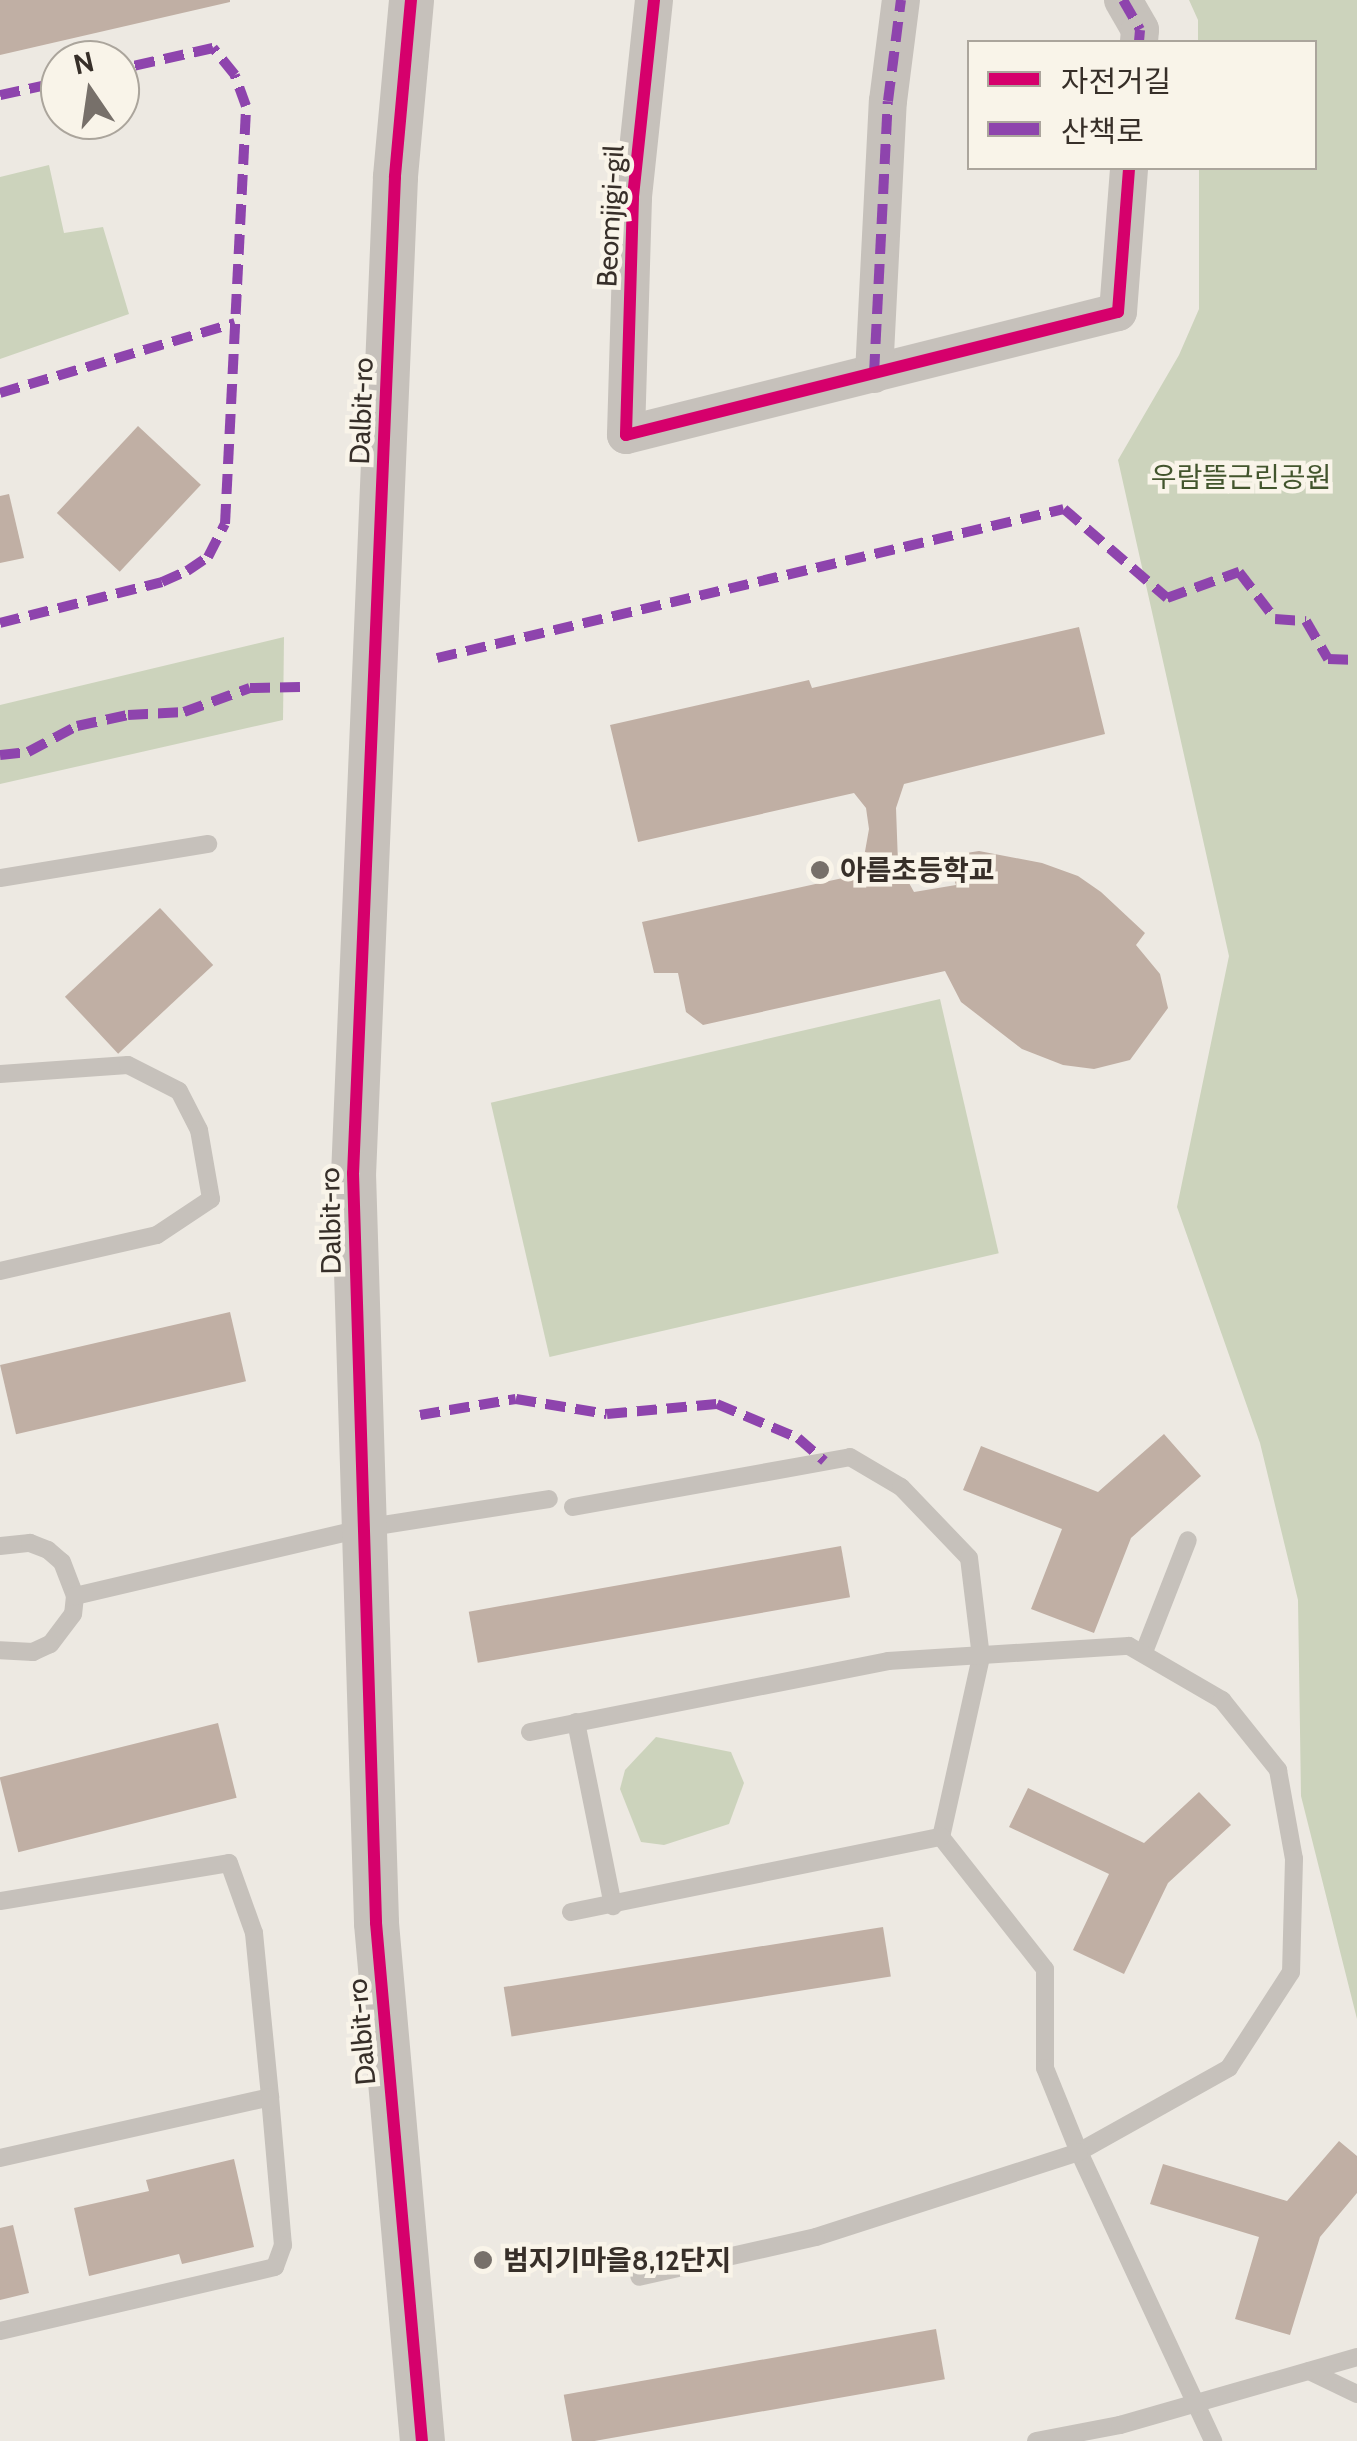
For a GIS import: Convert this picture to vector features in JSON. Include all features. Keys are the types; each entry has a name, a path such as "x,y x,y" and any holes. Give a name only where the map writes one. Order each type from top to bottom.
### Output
{"street":[{"name":"Dalbit-ro","path":"411,0 395,176 353,1173 376,1923 422,2441"},
{"name":"Beomjigi-gil","path":"654,0 633,198 626,434 874,374"},
{"path":"902,0 888,101 874,374 1118,312 1129,170"},
{"path":"1124,0 1140,30 1139,40"}],"lane":[{"path":"0,878 208,844"},
{"path":"0,1074 128,1064 178,1091 200,1130 211,1199 157,1235 0,1271"},
{"path":"573,1507 850,1457 901,1487 968,1558 981,1657 941,1837"},
{"path":"75,1596 364,1528 549,1500"},
{"path":"1144,1652 1188,1540"},
{"path":"0,1546 30,1543 48,1550 62,1562 75,1596 72,1614 50,1644 33,1652 0,1650"},
{"path":"530,1732 888,1662 1130,1646 1222,1700 1278,1770 1294,1859 1292,1972 1229,2068 1079,2152 816,2237 640,2276"},
{"path":"576,1722 613,1906"},
{"path":"941,1837 1046,1969 1046,2068 1079,2152 1213,2441"},
{"path":"571,1912 941,1837"},
{"path":"0,1901 229,1863 254,1933 283,2245 275,2267 0,2332"},
{"path":"0,2158 270,2097"},
{"path":"1036,2441 1118,2433 1198,2404 1357,2357"},
{"path":"1309,2371 1357,2394"}],"green space":[{"name":"우람뜰근린공원","path":"1189,0 1357,0 1357,2019 1301,1796 1298,1600 1260,1443 1177,1207 1229,956 1118,460 1179,355 1199,309 1199,170 1317,170 1317,40 1198,40 1198,20"},
{"path":"49,165 64,233 103,227 129,314 0,359 0,177"},
{"path":"284,637 283,720 0,784 0,705"},
{"path":"940,999 999,1253 550,1357 491,1103"},
{"path":"656,1737 731,1752 744,1783 729,1824 664,1845 641,1842 620,1789 625,1770"}],"building":[{"path":"0,0 230,0 65,40 40,40 40,46 0,55"},
{"path":"138,426 201,485 120,572 57,513"},
{"path":"9,494 24,558 0,563 0,496"},
{"path":"1079,627 1105,734 904,784 896,808 898,863 914,892 956,885 947,856 979,851 1042,863 1078,876 1101,892 1145,933 1136,945 1160,974 1168,1008 1130,1060 1094,1069 1063,1065 1022,1049 961,1002 945,971 703,1025 686,1012 678,973 654,973 642,922 861,874 869,829 866,808 854,793 638,842 610,725 809,680 812,688"},
{"path":"160,908 213,965 118,1054 65,997"},
{"path":"230,1312 246,1381 16,1434 0,1365"},
{"path":"1164,1434 1201,1476 1131,1538 1094,1633 1031,1609 1062,1529 963,1490 981,1446 1098,1492"},
{"path":"841,1546 850,1597 478,1663 469,1612"},
{"path":"218,1723 237,1798 18,1852 0,1777"},
{"path":"1028,1788 1144,1843 1199,1792 1231,1825 1168,1883 1124,1974 1073,1950 1109,1874 1009,1827"},
{"path":"883,1927 891,1976 512,2036 504,1987"},
{"path":"1339,2141 1357,2156 1357,2193 1320,2237 1290,2335 1235,2319 1259,2237 1150,2204 1163,2164 1287,2201"},
{"path":"234,2159 254,2247 182,2264 179,2254 89,2276 74,2208 149,2191 146,2180"},
{"path":"13,2225 29,2293 0,2300 0,2228"},
{"path":"936,2329 945,2379 595,2441 572,2441 564,2395"}],"marked path":[{"path":"874,374 888,101 901,0"},
{"path":"1123,0 1140,30 1139,40"},
{"path":"0,623 162,582 208,557 225,524 246,106 235,75 213,48 140,64"},
{"path":"0,95 40,86"},
{"path":"0,393 235,323"},
{"path":"437,658 1064,509 1167,598 1239,572 1275,619 1306,621 1328,659 1357,660"},
{"path":"0,755 28,752 77,726 128,715 184,712 250,688 300,687"},
{"path":"420,1415 516,1399 607,1414 717,1404 798,1438 824,1461"}],"cycle path":[{"path":"411,0 395,177 353,1173 376,1923 422,2441"},
{"path":"654,0 633,198 626,435 1118,312 1129,170"}],"place":[{"name":"아름초등학교","path":"820,870"},
{"name":"범지기마을8,12단지","path":"483,2260"}]}
